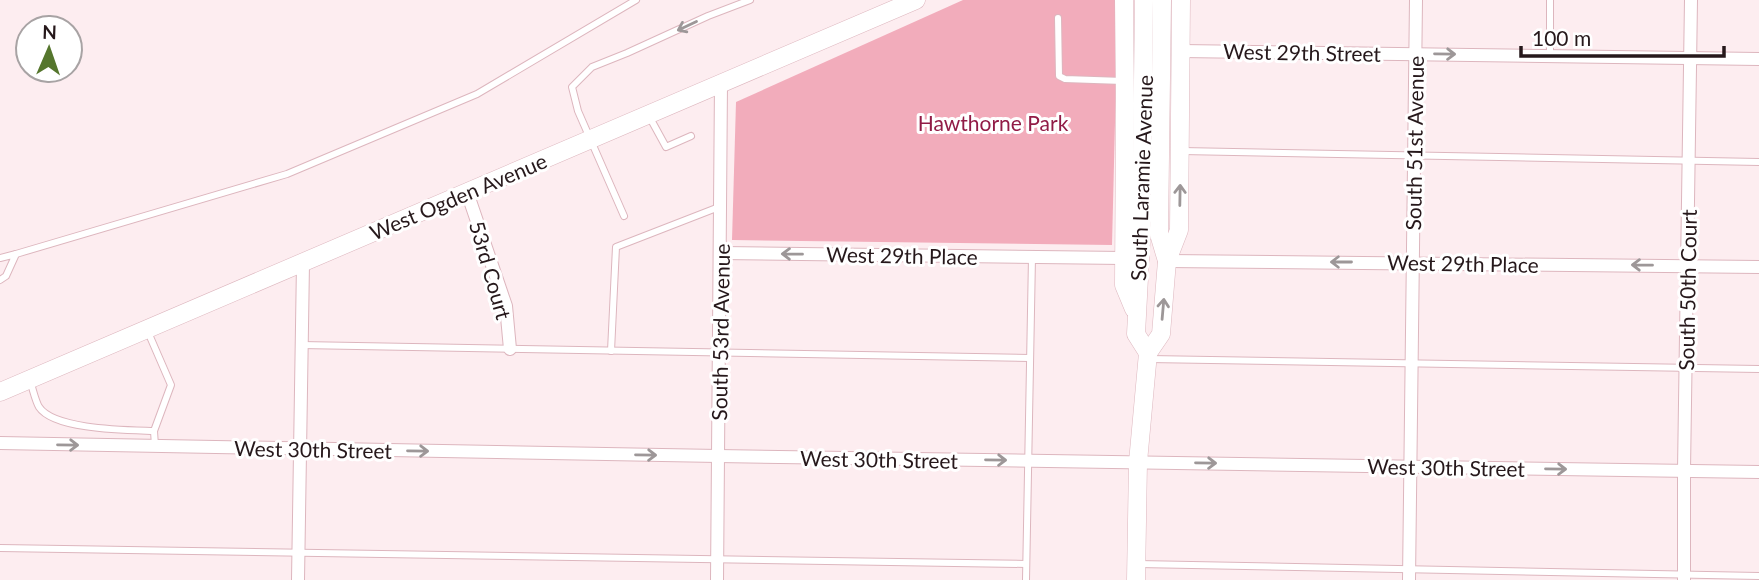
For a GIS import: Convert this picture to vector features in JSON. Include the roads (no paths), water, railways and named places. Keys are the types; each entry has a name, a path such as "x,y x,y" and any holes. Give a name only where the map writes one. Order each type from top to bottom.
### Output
{"main road":[{"name":"West Ogden Avenue","path":"0,392 916,0"},
{"path":"1124,0 1124,285 1136,312"},
{"name":"South Laramie Avenue","path":"1136,572 1138,462 1147,356 1161,334 1167,261 1159,234 1153,42 1144,0"},
{"name":"South Laramie Avenue","path":"1147,356 1136,334 1136,312 1153,42 1162,0"},
{"path":"1167,261 1179,230 1184,2"}],"street":[{"name":"South 51st Avenue","path":"1409,575 1416,0"},
{"name":"South 50th Court","path":"1684,577 1690,0"},
{"name":"West 29th Street","path":"1181,51 1759,60"},
{"name":"South 53rd Avenue","path":"717,580 722,83"},
{"name":"53rd Court","path":"467,192 506,306 510,349"},
{"name":"West 29th Place","path":"721,253 1124,258"},
{"name":"West 29th Place","path":"1167,261 1759,267"},
{"path":"299,580 303,263"},
{"name":"West 30th Street","path":"0,443 1759,472"}],"lane":[{"path":"0,258 287,174 477,94 636,0"},
{"path":"624,216 578,111 572,87 592,67 750,0"},
{"path":"1550,0 1550,56"},
{"path":"1058,18 1059,76 1065,79 1125,81"},
{"path":"648,115 666,147 691,136"},
{"path":"1180,151 1759,162"},
{"path":"611,351 616,247 721,206"},
{"path":"0,280 6,276 16,254"},
{"path":"1026,580 1032,257"},
{"path":"147,329 171,385 154,431 155,446"},
{"path":"302,345 1030,358"},
{"path":"1147,356 1411,364 1759,369"},
{"path":"29,379 40,408 57,420 102,429 154,431"},
{"path":"0,548 1026,564"},
{"path":"1136,572 1759,576"}],"park label":[{"name":"Hawthorne Park","path":"993,122"}]}
